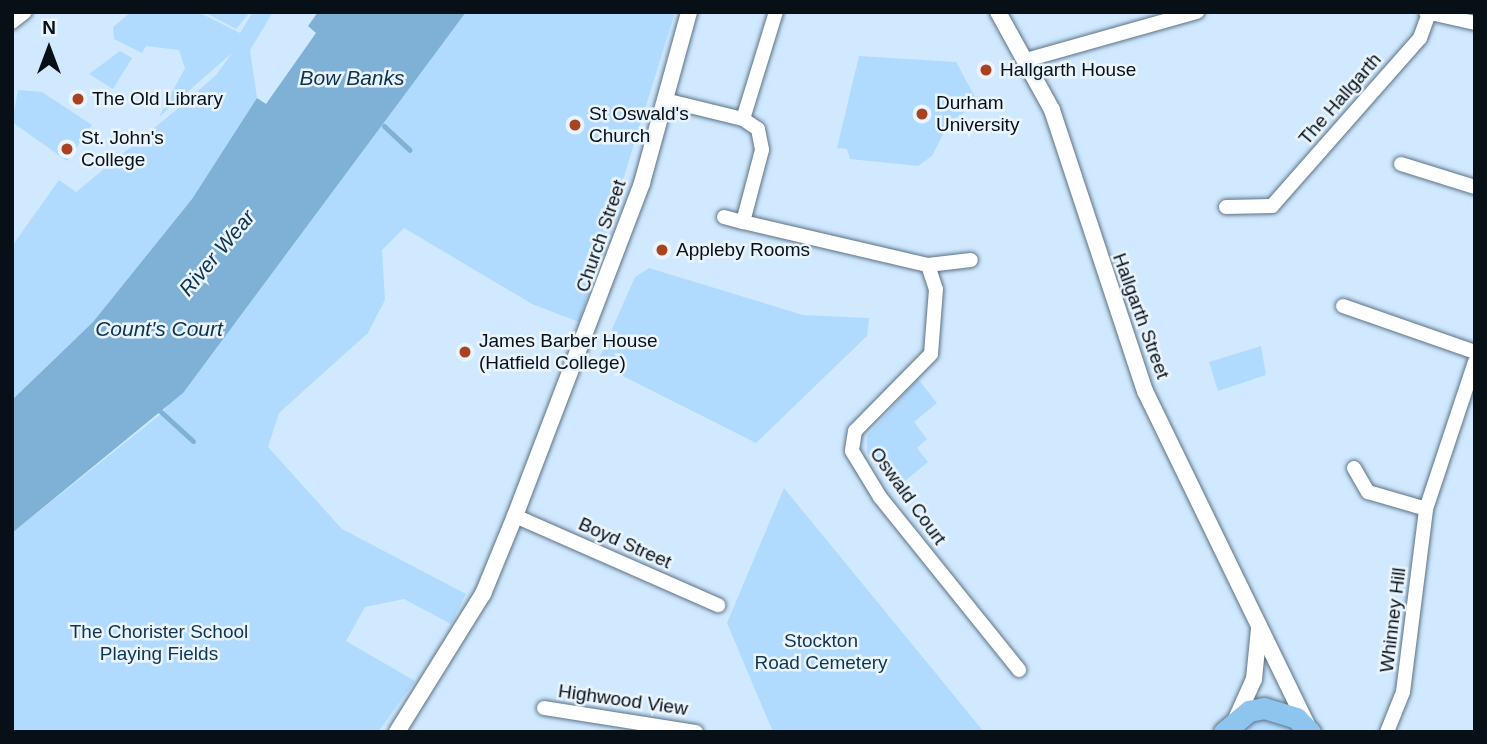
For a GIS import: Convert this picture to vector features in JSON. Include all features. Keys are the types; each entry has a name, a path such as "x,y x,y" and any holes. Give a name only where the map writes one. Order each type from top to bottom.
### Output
{"main road":[{"path":"1226,727 1249,710 1281,710 1309,731"}],"street":[{"path":"12,22 26,12"},
{"name":"Church Street","path":"397,732 483,594 535,467 600,304 665,100 689,12"},
{"path":"743,119 776,12"},
{"name":"Hallgarth Street","path":"998,12 1052,110 1145,391 1309,731"},
{"path":"1026,60 1197,12"},
{"path":"1428,13 1475,23"},
{"name":"The Hallgarth","path":"1272,206 1420,38 1428,13"},
{"path":"665,100 743,119 762,139 743,222"},
{"path":"1402,164 1475,187"},
{"path":"1226,207 1287,208"},
{"path":"724,217 928,265 971,260"},
{"name":"Oswald Court","path":"928,265 936,289 931,354 855,431 852,451 880,497 1019,670"},
{"path":"1343,306 1475,352"},
{"name":"Whinney Hill","path":"1387,732 1403,692 1426,509 1475,362"},
{"path":"1354,468 1368,492 1426,509"},
{"name":"Boyd Street","path":"515,516 719,605"},
{"path":"1226,727 1254,679 1259,629"},
{"name":"Highwood View","path":"544,708 696,732"}],"green space":[{"path":"131,12 198,12 240,33 253,12 273,12 250,50 257,98 192,199 93,322 12,400 12,246 59,180 76,192 216,75 232,53 159,117 185,68 179,50 146,46 142,53 114,39 113,27"},
{"path":"204,12 250,12 236,29"},
{"name":"The Chorister School Playing Fields","path":"466,12 675,12 579,322 532,304 404,228 382,250 385,300 368,333 279,413 268,447 342,529 466,594 451,624 404,599 365,607 346,641 415,681 378,732 12,732 12,533 162,413"},
{"path":"120,51 132,58 113,89 89,74"},
{"path":"859,56 956,62 979,104 950,121 932,156 918,166 850,159 847,149 837,148"},
{"path":"18,90 42,92 92,125 67,161 12,122"},
{"path":"649,268 803,315 869,318 867,336 756,443 597,363 635,277"},
{"path":"1261,346 1266,375 1218,391 1209,362"},
{"path":"918,379 937,403 914,422 927,439 917,448 928,462 894,490 867,452 867,436"},
{"name":"Stockton Road Cemetery","path":"784,488 984,732 773,732 727,623"},
{"path":"1269,716 1299,732 1236,732 1248,721"}],"water":[{"name":"Count's Court","path":"318,12 466,12 183,393 12,533 12,400 93,322 192,199 257,98 266,104 316,33 308,26"}],"waterway":[{"path":"384,126 410,150"},
{"path":"159,410 193,441"}],"place":[{"name":"Hallgarth House","path":"986,70"},
{"name":"The Old Library","path":"78,99"},
{"name":"Durham University","path":"922,114"},
{"name":"St Oswald's Church","path":"575,125"},
{"name":"St. John's College","path":"67,149"},
{"name":"Appleby Rooms","path":"662,250"},
{"name":"James Barber House (Hatfield College)","path":"465,352"}],"water label":[{"name":"Bow Banks","path":"352,78"},
{"name":"River Wear","path":"217,253"}]}
